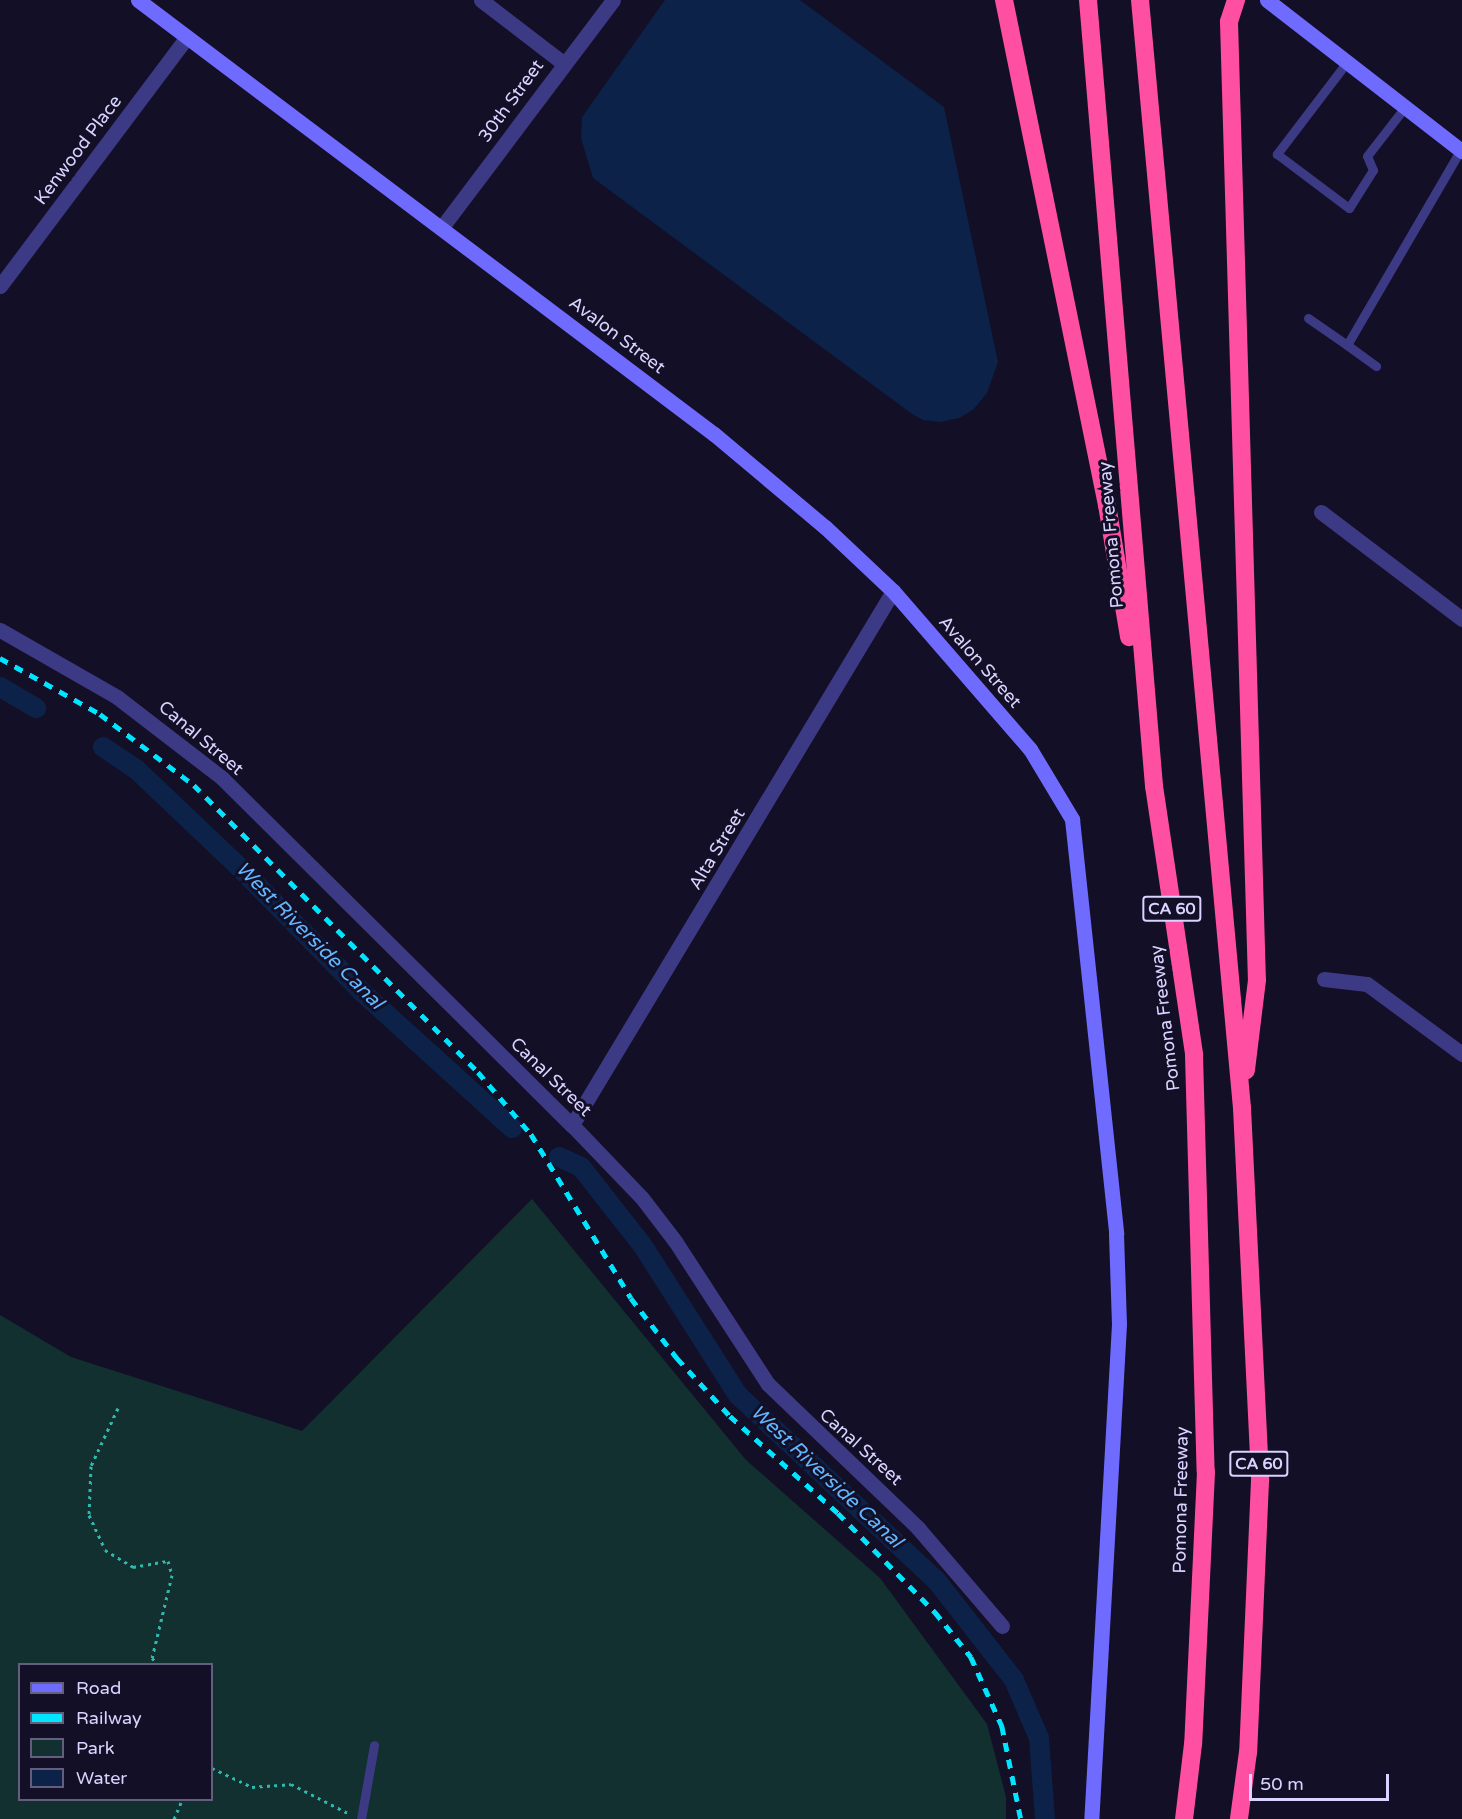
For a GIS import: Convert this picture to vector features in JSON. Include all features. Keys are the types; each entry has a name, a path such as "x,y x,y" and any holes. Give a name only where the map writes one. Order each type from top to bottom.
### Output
{"highway":[{"path":"1004,0 1107,505 1154,786"},
{"name":"Pomona Freeway","path":"1088,0 1154,786 1194,1079 1206,1472 1193,1744 1184,1819"},
{"name":"CA 60","path":"1140,0 1242,1108 1260,1481 1248,1752 1239,1819"},
{"path":"1236,0 1229,22 1257,980 1242,1108"}],"street":[{"name":"Avalon Street","path":"138,0 714,434 825,527 893,591 1030,749 1072,819 1116,1234 1119,1324 1091,1819"},
{"path":"481,0 563,63"},
{"name":"30th Street","path":"442,227 563,63 613,0"},
{"path":"1267,0 1461,150"},
{"name":"Kenwood Place","path":"0,286 187,37"},
{"path":"1321,512 1462,619"},
{"name":"Alta Street","path":"573,1125 893,591"},
{"name":"Canal Street","path":"0,630 117,697 222,778 573,1125 642,1198 675,1241 768,1384 918,1528 1002,1626"},
{"path":"1324,979 1367,984 1462,1054"}],"lane":[{"path":"1347,62 1277,154 1349,208 1373,170 1367,156 1406,107"},
{"path":"1347,345 1461,150"},
{"path":"1308,318 1376,366"},
{"path":"361,1819 374,1745"}],"path":[{"path":"118,1408 92,1466 89,1515 105,1550 133,1567 168,1561 172,1575 152,1659 156,1663"},
{"path":"213,1768 252,1787 291,1784 351,1814"},
{"path":"174,1819 182,1801"}],"green space":[{"path":"532,1199 746,1460 880,1578 987,1724 1006,1797 1006,1819 0,1819 0,1315 71,1357 302,1431"}],"water":[{"path":"665,0 800,0 944,107 998,362 987,393 973,410 959,418 940,422 923,420 912,414 593,178 581,138 582,117"}],"waterway":[{"name":"West Riverside Canal","path":"0,687 36,708"},
{"name":"West Riverside Canal","path":"103,747 136,769 231,859 361,991 512,1128"},
{"name":"West Riverside Canal","path":"559,1157 581,1167 643,1246 738,1395 936,1580 1014,1680 1039,1738 1045,1819"}],"railway":[{"path":"0,658 100,714 194,785 478,1072 531,1134 631,1298 677,1358 730,1416 838,1513 935,1612 971,1657 1002,1726 1021,1819"}]}
